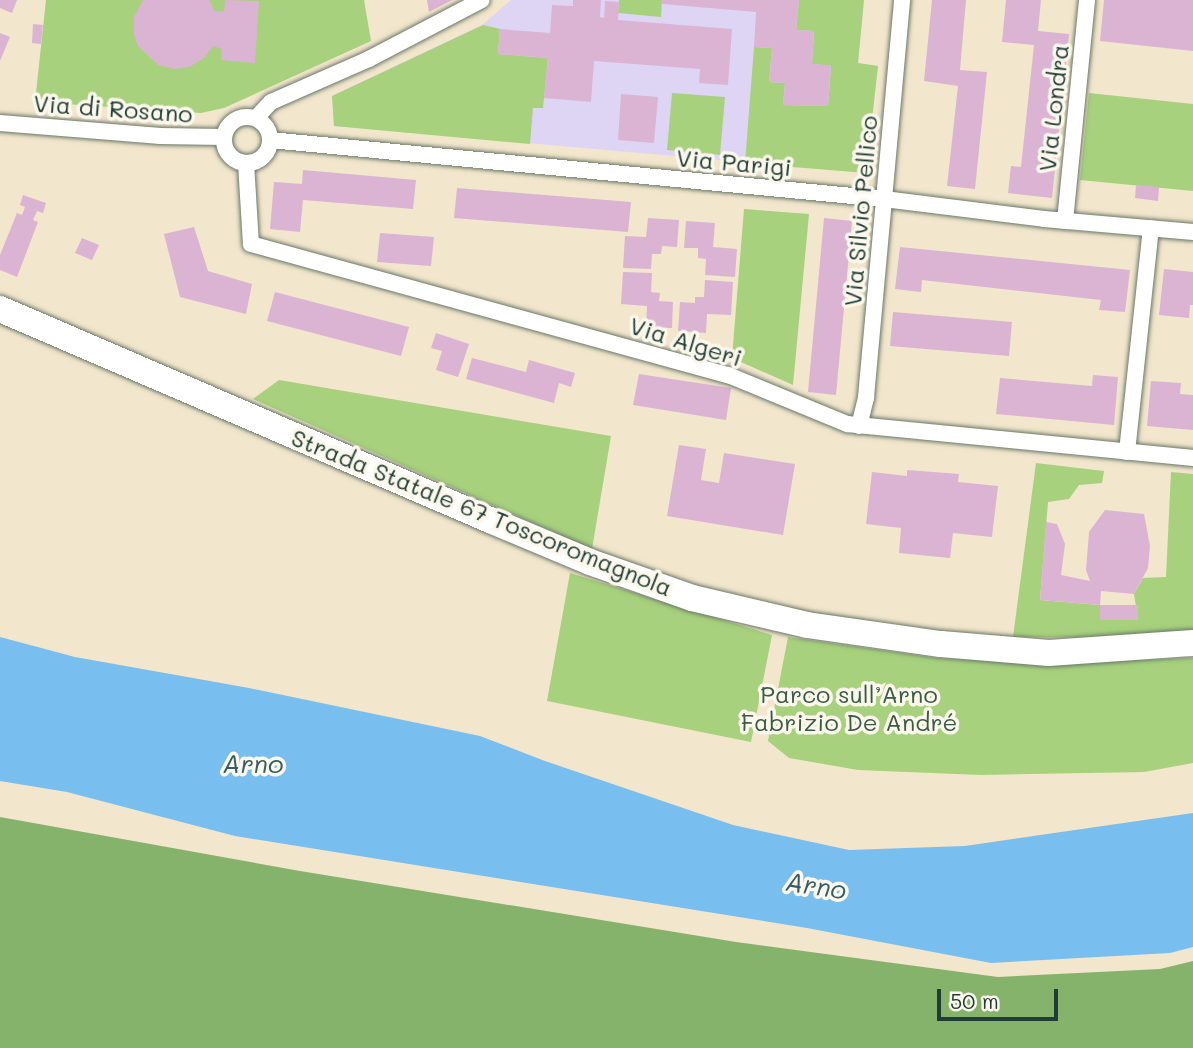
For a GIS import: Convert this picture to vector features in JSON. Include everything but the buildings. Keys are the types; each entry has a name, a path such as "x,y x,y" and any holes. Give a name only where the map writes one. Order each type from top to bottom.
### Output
{"main road":[{"name":"Strada Statale 67 Toscoromagnola","path":"0,309 590,562 692,598 807,625 941,644 1049,653 1193,643"}],"street":[{"name":"Via di Rosano","path":"246,163 228,153 224,137 233,121 244,117 256,118 271,102 369,59 482,0"},
{"name":"Via Silvio Pellico","path":"853,425 866,397 902,0"},
{"name":"Via Londra","path":"1065,221 1087,0"},
{"path":"246,163 264,155 270,140 265,125 256,118"},
{"name":"Via di Rosano","path":"0,122 160,136 224,137"},
{"name":"Via Parigi","path":"270,140 884,199 1065,221 1193,232"},
{"name":"Via Algeri","path":"246,163 251,244 728,375 853,425 1193,458"},
{"path":"1127,452 1151,228"}],"shaded area":[{"path":"511,0 864,0 858,63 878,66 866,173 334,126 332,96 482,25"}],"green space":[{"path":"46,0 364,0 371,41 224,108 201,113 35,102"},
{"path":"619,0 662,0 661,17 618,13"},
{"path":"799,0 864,0 858,63 878,66 866,173 745,163 754,47 772,48 769,82 785,83 783,105 828,106 831,66 812,64 814,31 796,30"},
{"path":"483,25 500,29 498,54 548,58 543,108 533,108 530,144 334,126 332,96"},
{"path":"672,93 725,97 720,155 667,150"},
{"path":"1089,93 1193,104 1193,191 1080,180"},
{"path":"744,209 809,214 793,385 732,358"},
{"path":"279,380 611,436 592,549 253,399"},
{"path":"1036,463 1104,471 1102,483 1079,485 1069,499 1048,502 1040,600 1100,605 1100,620 1138,619 1134,594 1143,578 1166,577 1171,472 1193,474 1193,631 1124,638 1013,637"},
{"path":"570,573 772,635 751,742 547,701"},
{"name":"Parco sull’Arno Fabrizio De André","path":"788,637 937,658 1044,664 1193,658 1193,763 1144,772 981,775 858,770 789,758 768,741"},
{"path":"0,817 300,871 736,942 998,977 1160,969 1193,961 1193,1048 0,1048"}],"water":[{"name":"Arno","path":"0,637 75,657 249,688 480,736 733,825 849,850 965,846 1193,813 1193,947 1170,953 991,963 807,928 235,836 67,792 0,781"}]}
